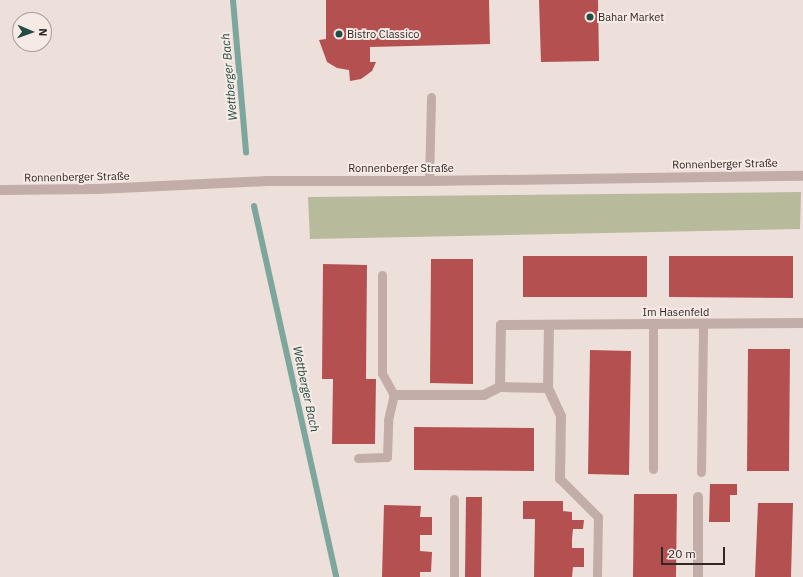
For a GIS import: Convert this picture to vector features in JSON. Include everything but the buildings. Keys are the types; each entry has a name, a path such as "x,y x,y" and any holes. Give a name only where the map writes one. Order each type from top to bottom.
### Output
{"street":[{"name":"Ronnenberger Straße","path":"0,190 98,189 268,181 429,181 803,176"},
{"name":"Im Hasenfeld","path":"500,387 501,325 549,326 803,323"},
{"path":"549,326 548,388 561,416 560,479"},
{"path":"394,395 484,395 500,387 548,388"},
{"path":"698,497 698,577"}],"lane":[{"path":"429,181 431,97"},
{"path":"358,458 387,457 388,420 394,395 382,374 382,275"},
{"path":"653,469 654,324"},
{"path":"701,472 703,324"},
{"path":"560,479 598,517 597,577"},
{"path":"454,499 454,577"}],"green space":[{"path":"801,192 800,229 310,239 308,197"}],"waterway":[{"name":"Wettberger Bach","path":"233,0 246,152"},
{"name":"Wettberger Bach","path":"254,206 336,577"}],"place":[{"name":"Bahar Market","path":"590,17"},
{"name":"Bistro Classico","path":"339,34"}]}
